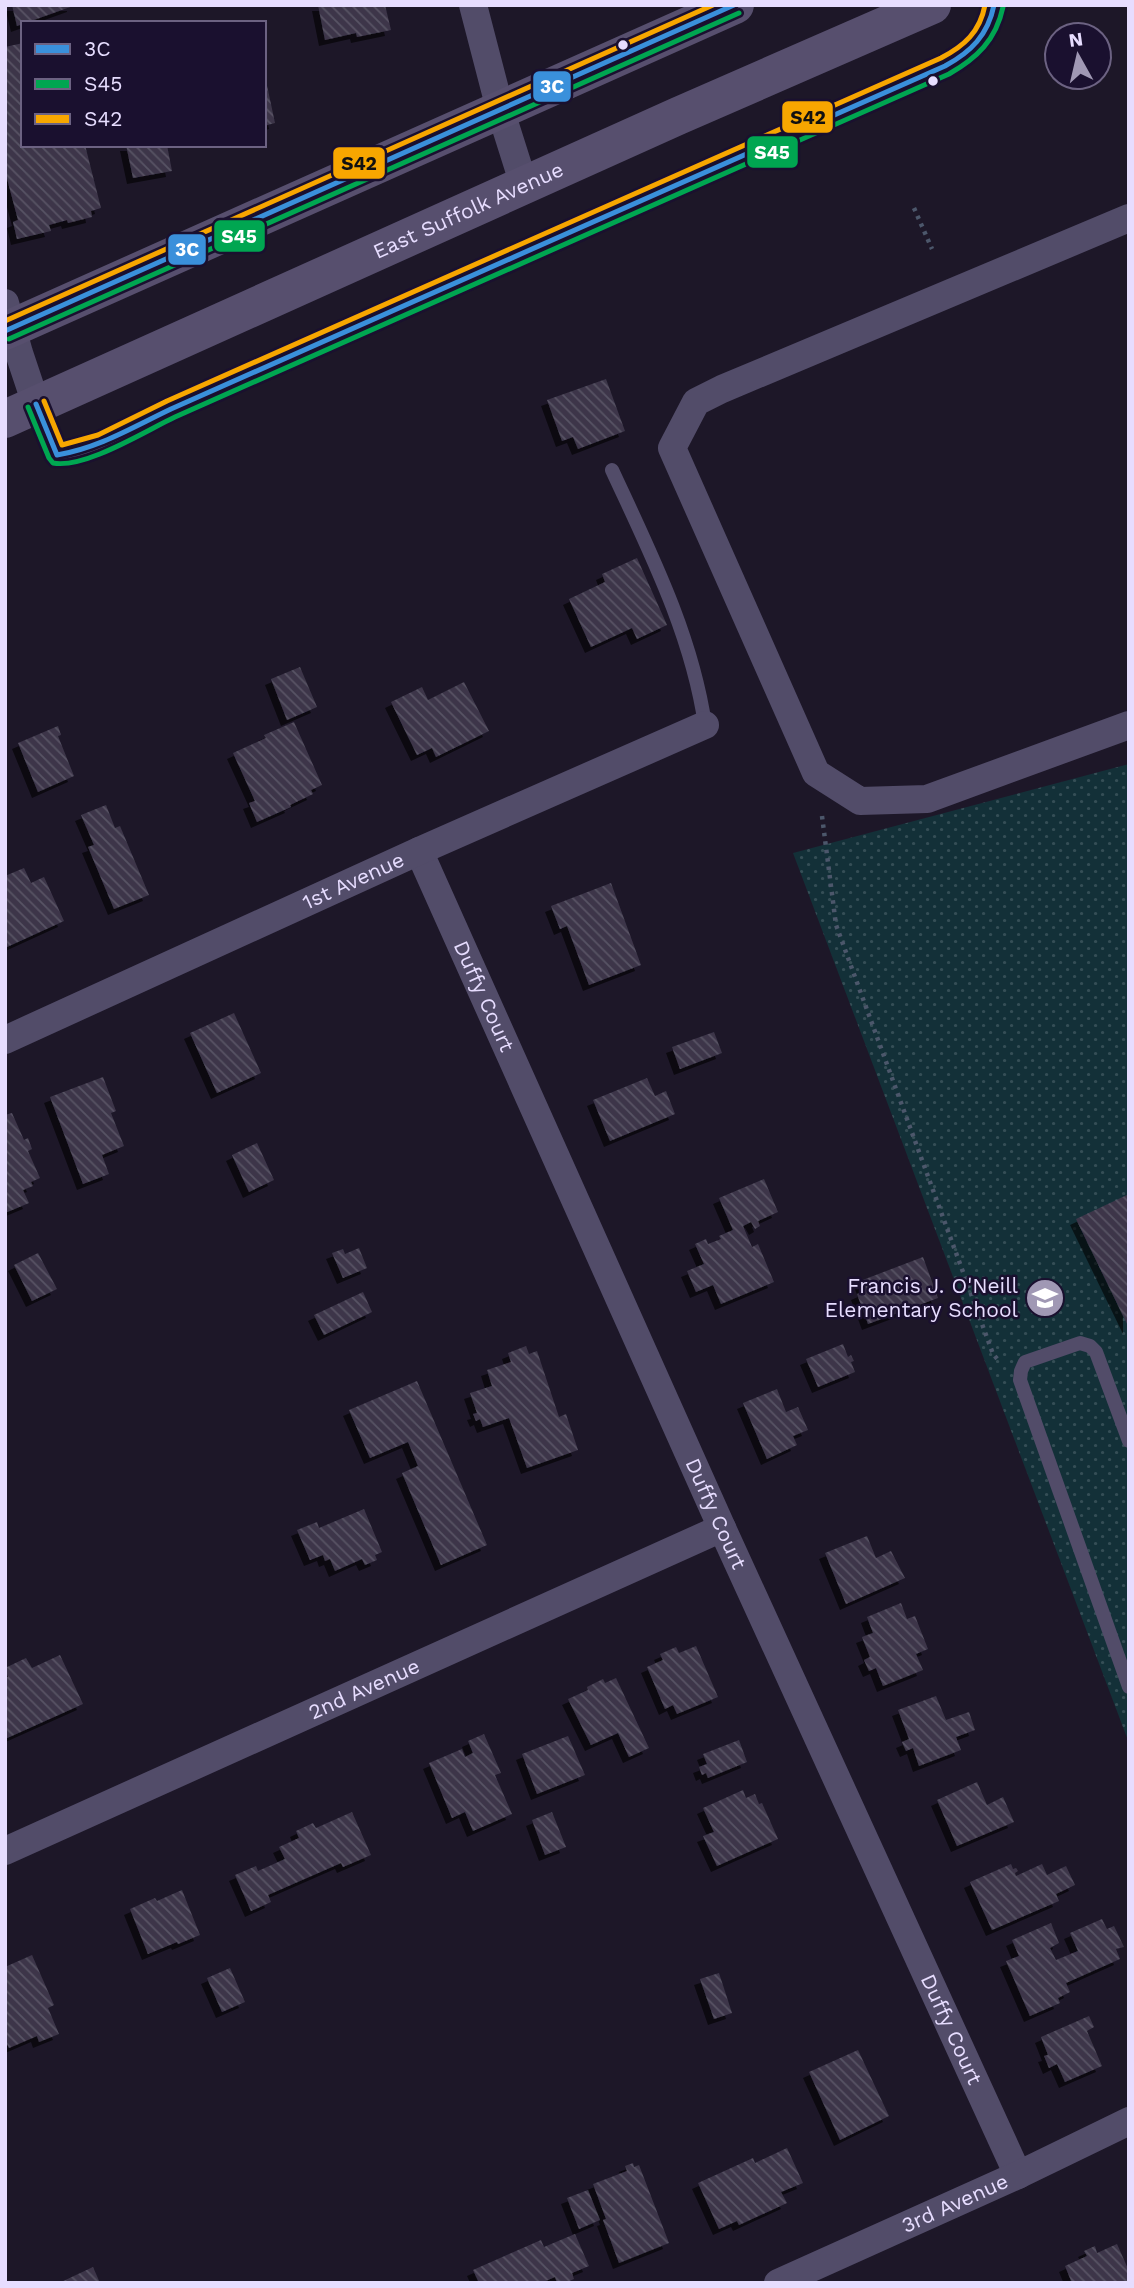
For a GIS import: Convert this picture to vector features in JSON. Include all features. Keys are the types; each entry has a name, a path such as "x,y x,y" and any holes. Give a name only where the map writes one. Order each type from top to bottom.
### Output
{"main road":[{"path":"7,320 500,109 735,5"},
{"name":"East Suffolk Avenue","path":"21,412 932,5"}],"street":[{"path":"473,5 500,109 524,185"},
{"path":"1129,218 746,378 696,402 672,448 816,773 860,801 927,799 1129,725"},
{"path":"7,320 21,412"},
{"name":"1st Avenue","path":"5,1040 419,851 705,725"},
{"name":"Duffy Court","path":"419,851 722,1528 1018,2175"},
{"name":"2nd Avenue","path":"5,1851 722,1528"},
{"name":"3rd Avenue","path":"778,2283 1018,2175 1129,2121"}],"lane":[{"path":"21,412 57,454 77,453 97,446 148,419 953,62 981,40 992,20 994,5"},
{"path":"612,470 656,564 680,625 696,676 705,725"},
{"path":"1129,1441 1097,1352 1090,1346 1080,1343 1025,1362 1020,1380 1129,1687"}],"path":[{"path":"914,208 932,249"},
{"path":"816,773 836,925 993,1354 1020,1380"}],"shaded area":[{"name":"Francis J. O'Neill Elementary School","path":"1129,764 1129,1743 793,853"}],"building":[{"path":"12,5 73,5 31,21 21,21 21,25 17,26"},
{"path":"318,5 385,5 391,30 357,37 356,33 325,40"},
{"path":"21,43 21,147 86,147 101,208 91,211 92,217 49,225 51,231 17,239 13,222 18,220 5,171 5,47"},
{"path":"266,81 275,123 266,125"},
{"path":"126,147 167,147 172,171 133,178"},
{"path":"606,379 625,431 578,449 573,437 562,441 547,400"},
{"path":"637,558 667,625 637,639 632,628 591,647 569,599 605,582 602,574"},
{"path":"300,667 317,707 287,720 271,679"},
{"path":"464,682 489,731 436,757 432,748 417,755 391,702 422,687 428,700"},
{"path":"294,722 322,785 311,790 313,794 290,805 291,807 257,822 249,803 255,801 233,753"},
{"path":"58,726 61,735 58,736 74,776 38,792 18,743"},
{"path":"106,805 115,828 120,826 149,895 114,909 88,847 94,845 81,815"},
{"path":"24,868 31,883 44,877 64,921 7,947 5,876"},
{"path":"611,883 641,965 589,985 567,926 560,929 551,906"},
{"path":"234,1013 261,1073 217,1093 190,1033"},
{"path":"714,1032 722,1053 680,1069 672,1047"},
{"path":"103,1077 116,1111 111,1113 124,1146 102,1155 109,1174 83,1184 50,1097"},
{"path":"647,1078 655,1096 666,1091 675,1114 610,1141 593,1100"},
{"path":"12,1113 24,1140 28,1138 32,1149 28,1151 40,1178 31,1182 33,1186 23,1190 29,1203 5,1213 5,1115"},
{"path":"257,1143 274,1180 249,1192 232,1155"},
{"path":"764,1179 778,1212 758,1221 760,1226 755,1229 751,1222 743,1226 752,1247 758,1244 774,1282 721,1304 713,1285 696,1292 687,1271 704,1264 695,1244 706,1239 708,1244 733,1230 719,1198"},
{"path":"1129,1194 1129,1328 1076,1219"},
{"path":"359,1248 367,1268 343,1278 332,1253 343,1249 345,1254"},
{"path":"38,1253 57,1289 32,1301 14,1265"},
{"path":"923,1257 938,1298 868,1324 857,1294 864,1291 860,1281"},
{"path":"363,1292 372,1312 324,1335 314,1315"},
{"path":"843,1344 848,1357 851,1355 854,1361 851,1362 855,1372 818,1387 806,1359"},
{"path":"526,1346 529,1354 537,1351 559,1417 566,1414 578,1450 527,1468 509,1418 483,1427 480,1419 476,1421 473,1414 477,1413 470,1393 492,1386 487,1370 511,1362 508,1353"},
{"path":"417,1381 487,1545 441,1565 402,1473 418,1466 408,1442 370,1458 349,1410"},
{"path":"777,1389 786,1412 798,1407 808,1430 793,1436 797,1445 767,1459 743,1403"},
{"path":"364,1509 382,1552 375,1555 377,1560 365,1565 362,1559 335,1571 330,1559 325,1561 323,1555 310,1560 297,1530 317,1522 319,1528"},
{"path":"867,1536 876,1558 891,1551 905,1578 846,1604 825,1553"},
{"path":"901,1603 907,1619 915,1616 928,1649 916,1654 923,1670 883,1686 876,1668 869,1671 864,1660 870,1657 862,1637 873,1633 867,1617"},
{"path":"696,1646 718,1697 677,1714 673,1705 665,1709 647,1667 663,1660 660,1654 676,1647 679,1653"},
{"path":"60,1655 83,1704 5,1739 5,1678 8,1677 5,1668 26,1658 32,1668"},
{"path":"616,1678 649,1748 629,1757 618,1733 591,1745 568,1699 588,1690 587,1687 603,1679 605,1683"},
{"path":"936,1696 946,1720 969,1712 975,1730 956,1737 961,1750 919,1766 913,1748 906,1751 902,1742 909,1739 898,1710"},
{"path":"484,1734 501,1773 495,1775 512,1814 473,1831 465,1812 452,1818 429,1763 462,1749 465,1757 473,1753 468,1741"},
{"path":"568,1736 585,1775 537,1794 522,1754"},
{"path":"739,1740 747,1762 708,1778 706,1773 702,1775 699,1767 707,1764 703,1754"},
{"path":"977,1782 987,1805 1003,1797 1014,1822 957,1846 937,1800"},
{"path":"743,1790 746,1798 755,1794 759,1804 762,1803 778,1839 717,1866 703,1836 714,1832 703,1808"},
{"path":"352,1812 371,1855 343,1867 341,1863 268,1895 271,1902 251,1911 235,1875 256,1866 258,1871 285,1859 279,1847 299,1838 296,1831 313,1823 316,1828"},
{"path":"552,1812 566,1847 545,1855 532,1820"},
{"path":"1011,1864 1013,1869 1018,1871 1016,1876 1042,1864 1047,1875 1066,1866 1075,1885 1056,1894 1059,1901 992,1930 970,1882"},
{"path":"182,1890 200,1935 148,1954 130,1909"},
{"path":"1102,1919 1107,1929 1114,1926 1124,1947 1116,1949 1120,1959 1066,1983 1070,1992 1058,1998 1060,2003 1030,2016 1006,1961 1019,1956 1012,1940 1051,1923 1059,1943 1050,1948 1056,1960 1078,1951 1070,1933"},
{"path":"32,1955 54,2005 48,2008 59,2034 39,2042 37,2036 9,2048 5,2040 5,1967"},
{"path":"230,1968 245,2002 222,2012 207,1978"},
{"path":"719,1973 732,2013 714,2019 700,1979"},
{"path":"1089,2016 1094,2027 1087,2031 1102,2066 1065,2082 1057,2064 1049,2068 1044,2056 1048,2055 1041,2037"},
{"path":"858,2050 889,2116 840,2140 809,2072"},
{"path":"787,2148 803,2183 781,2192 787,2203 739,2225 737,2221 719,2229 698,2183 753,2158 755,2163"},
{"path":"633,2163 634,2167 639,2165 669,2243 619,2263 593,2184 627,2171 625,2166"},
{"path":"588,2190 600,2220 579,2229 567,2198"},
{"path":"575,2234 589,2266 572,2273 574,2279 565,2283 557,2283 555,2277 541,2283 479,2283 473,2270 541,2240 544,2247"},
{"path":"1117,2244 1129,2271 1129,2282 1072,2283 1065,2266 1087,2256 1084,2251 1095,2246 1097,2253"},
{"path":"93,2267 100,2283 59,2283"}],"transit line":[{"name":"S42","path":"5,321 713,5"},
{"name":"3C","path":"5,331 734,5"},
{"name":"S42","path":"44,401 62,445 98,435 167,401 941,58 970,37 983,15 985,5"},
{"name":"3C","path":"36,404 57,455 102,442 945,66 977,42 983,34 994,5"},
{"name":"S45","path":"28,407 53,463 66,463 98,455 175,417 949,74 984,47 996,29 1003,7"},
{"name":"S45","path":"9,339 739,13"}],"place":[{"name":"Francis J. O'Neill Elementary School","path":"1045,1298"}]}
